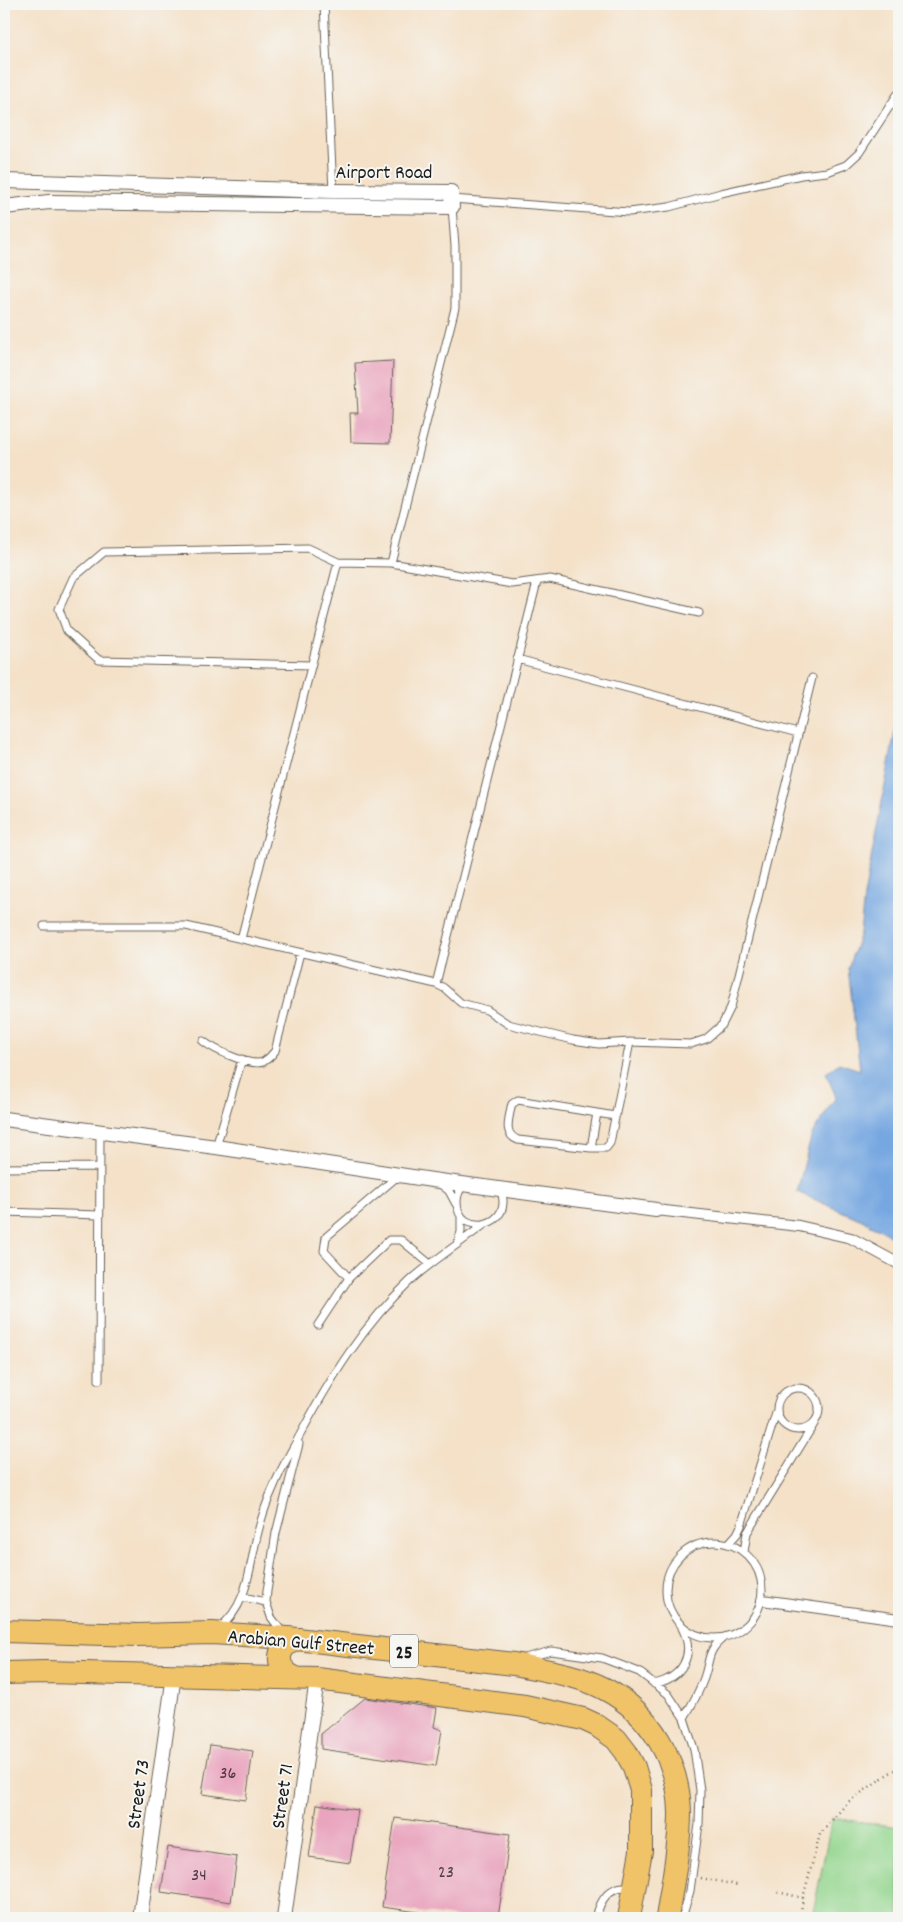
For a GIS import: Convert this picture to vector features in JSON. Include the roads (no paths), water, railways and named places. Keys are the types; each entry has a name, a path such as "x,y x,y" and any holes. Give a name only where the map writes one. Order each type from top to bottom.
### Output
{"main road":[{"name":"Arabian Gulf Street","path":"4,1631 138,1635 212,1633 294,1639 543,1669 605,1689 622,1700 647,1723 664,1747 678,1788 680,1814 667,1918"},
{"path":"4,1640 101,1644 117,1642 138,1635"},
{"path":"294,1639 285,1645 281,1652 280,1661 282,1668 288,1674 306,1678"},
{"name":"Arabian Gulf Street","path":"4,1673 46,1672 306,1678 525,1706 583,1719 596,1725 616,1739 634,1767 641,1790 641,1851 629,1918"},
{"path":"641,1851 644,1842 652,1836 661,1834 670,1838 676,1846 676,1856"}],"street":[{"name":"Airport Road","path":"4,181 333,191 451,192 452,203 49,202 4,207"},
{"path":"4,1120 216,1147 432,1180 656,1210 799,1226 851,1238 899,1264"},
{"path":"762,1600 899,1619"},
{"name":"Street 73","path":"140,1918 174,1675"},
{"name":"Street 71","path":"284,1918 306,1678"}],"lane":[{"path":"324,4 333,191"},
{"path":"391,562 455,308 455,246 452,203 629,212 669,207 801,175 827,172 846,165 859,153 899,92"},
{"path":"311,665 99,660 67,631 60,609 73,578 104,552 308,548 338,562 391,562 512,584 550,579 699,613"},
{"path":"241,939 338,562"},
{"path":"436,984 537,582"},
{"path":"517,659 798,733"},
{"path":"44,926 186,926 436,984 444,988 461,1003 487,1010 508,1024 573,1040 600,1044 630,1042 691,1044 706,1039 722,1025 731,1007 812,678"},
{"path":"203,1041 226,1054 256,1062 262,1062 275,1051 300,953"},
{"path":"615,1116 521,1100 512,1104 508,1131 514,1139 604,1149 608,1145 615,1116 630,1042"},
{"path":"216,1147 242,1059"},
{"path":"591,1148 597,1113"},
{"path":"98,1380 100,1131"},
{"path":"4,1168 99,1167"},
{"path":"349,1278 324,1251 326,1237 400,1175"},
{"path":"432,1180 441,1184 449,1191 461,1215 468,1222 476,1225 494,1221 500,1214 503,1205 503,1196 500,1189"},
{"path":"457,1207 457,1198 464,1184"},
{"path":"4,1212 99,1216"},
{"path":"456,1246 461,1232 461,1215"},
{"path":"212,1633 230,1618 243,1597 265,1506 275,1482 326,1388 360,1337 394,1296 430,1264 485,1224"},
{"path":"318,1325 349,1278 390,1240 401,1240 430,1264"},
{"path":"728,1544 741,1526 778,1402 783,1394 790,1390 806,1389 813,1393 818,1400 820,1408 818,1417 747,1533 744,1552"},
{"path":"777,1410 779,1418 784,1425 791,1429 799,1431 807,1429 814,1424"},
{"path":"294,1639 271,1617 266,1602 276,1532 303,1429"},
{"path":"654,1684 665,1682 678,1673 685,1663 688,1651 687,1637 672,1615 667,1601 667,1580 676,1561 686,1551 699,1544 713,1542 728,1544 744,1552 753,1561 760,1573 763,1586 762,1600 757,1613 748,1625 736,1634 723,1638 708,1639 693,1634 681,1626"},
{"path":"243,1597 266,1602"},
{"path":"684,1718 696,1698 704,1678 710,1652 714,1645 723,1638"},
{"path":"508,1664 551,1651 602,1658 639,1672 668,1694 684,1718 694,1749 700,1790 699,1824 690,1891 682,1918"},
{"path":"596,1918 599,1904 610,1891 626,1886 634,1888"}],"water":[{"path":"899,711 899,1240 862,1220 797,1192 812,1134 836,1097 826,1073 839,1063 860,1070 848,968 860,933 864,896"}]}
